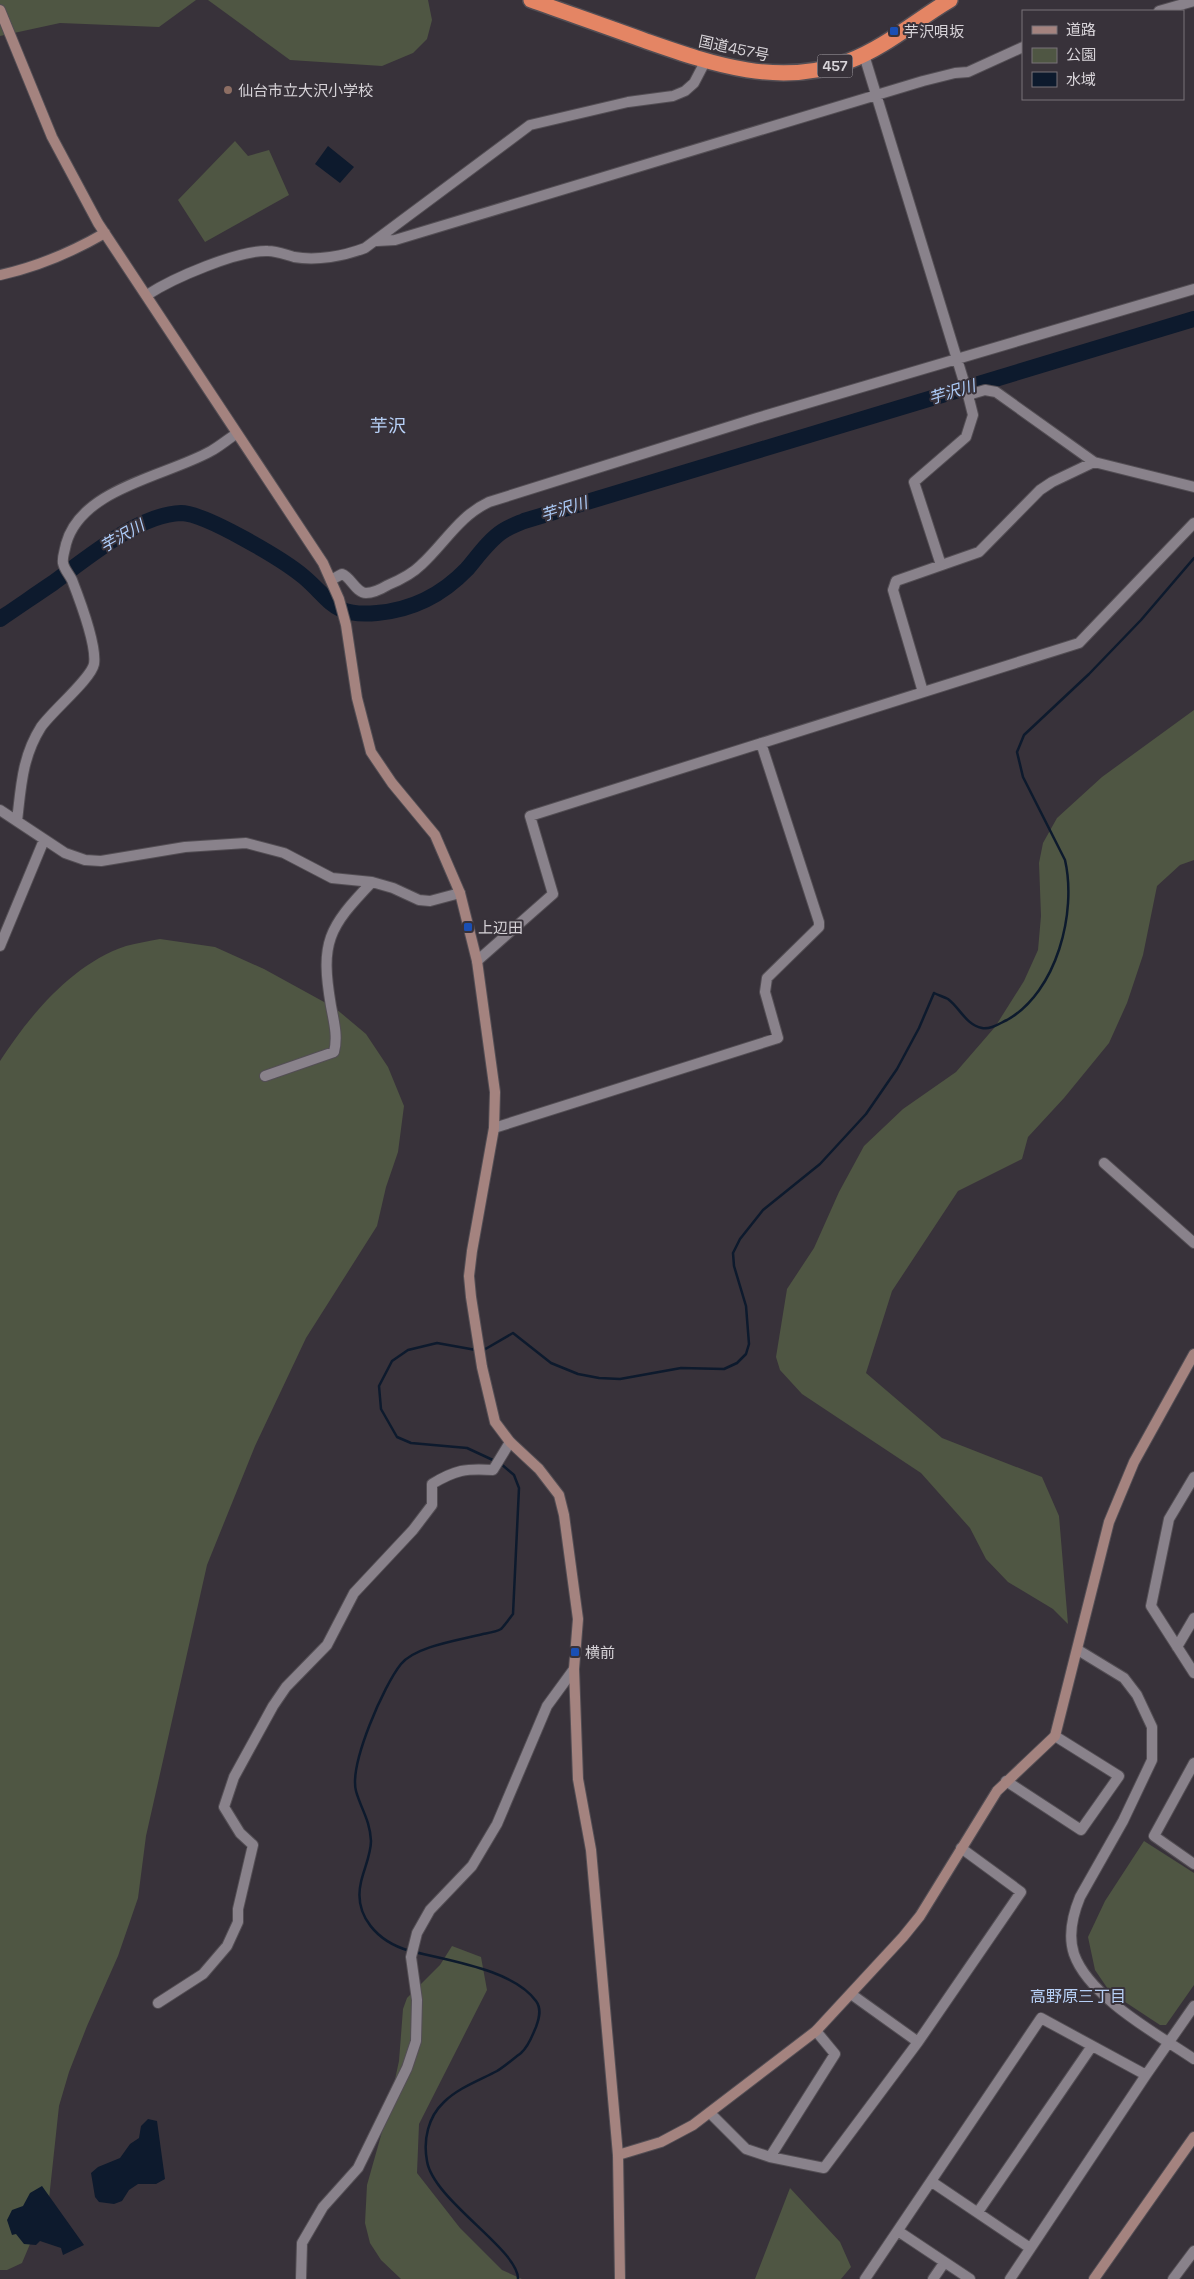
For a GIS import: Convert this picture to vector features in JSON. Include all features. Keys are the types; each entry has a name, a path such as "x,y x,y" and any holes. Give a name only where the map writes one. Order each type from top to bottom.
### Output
{"highway":[{"name":"国道457号","path":"531,0 705,62 771,74 800,73 827,69 864,55 894,38 950,0"}],"street":[{"path":"1162,10 1194,1"},
{"path":"0,10 52,137 105,233 236,434 308,538 331,580 339,599 345,622 357,698 371,752 392,784 435,835 460,893 477,961 495,1092 494,1128 472,1251 470,1276 478,1340 496,1422 510,1442 539,1469 558,1495 564,1515 578,1619 574,1669 578,1779 591,1850 618,2155 620,2279"},
{"path":"377,241 395,240 924,81 955,73 968,72 1022,47"},
{"path":"864,55 878,95 973,415 966,437 914,482 941,565"},
{"path":"147,295 160,287 242,253 269,251 296,257 351,254 377,241 530,125 628,102 673,96 686,91 694,83 705,62"},
{"path":"0,276 50,260 105,233"},
{"path":"331,580 342,574 361,591 366,593 384,587 416,570 456,525 472,511 489,502 758,418 1194,289"},
{"path":"968,394 985,390 996,392 1094,462 1194,487"},
{"path":"17,821 22,772 26,756 36,735 64,699 87,678 94,665 93,642 72,580 64,565 65,547 73,527 90,509 110,495 211,451 236,434"},
{"path":"923,692 893,590 896,581 979,552 1040,490 1052,482 1094,462"},
{"path":"477,961 553,894 530,816 1079,643 1194,522"},
{"path":"494,1128 778,1038 765,992 767,978 819,927 819,922 762,743"},
{"path":"0,810 44,840 76,858 92,861 185,847 246,844 284,853 332,878 372,882 393,888 409,896 430,901 460,893"},
{"path":"0,946 44,840"},
{"path":"265,1076 334,1052 336,1037 330,998 327,945 333,929 345,911 372,882"},
{"path":"1104,1162 1194,1243"},
{"path":"618,2155 661,2142 710,2113 816,2031 903,1938 920,1916 961,1848 1006,1781 1055,1736 1109,1522 1134,1462 1194,1354"},
{"path":"158,2003 204,1974 227,1946 238,1922 238,1909 253,1845 240,1833 224,1807 234,1777 273,1706 286,1687 327,1644 354,1593 413,1530 432,1504 432,1484 452,1472 470,1468 493,1470 510,1442"},
{"path":"1194,1477 1169,1519 1151,1606 1194,1673"},
{"path":"1177,1647 1194,1618"},
{"path":"1078,1650 1124,1678 1137,1695 1152,1728 1152,1760 1123,1821 1077,1904 1072,1935 1074,1953 1088,1980 1110,2001 1194,2059"},
{"path":"302,2279 302,2243 323,2207 358,2168 407,2068 416,2041 417,2000 412,1951 417,1933 430,1910 472,1866 497,1824 547,1706 574,1669"},
{"path":"1006,1781 1080,1830 1119,1776 1055,1736"},
{"path":"1194,1763 1154,1836 1194,1864"},
{"path":"710,2113 746,2149 824,2168 918,2042 1021,1892 961,1848"},
{"path":"851,1994 918,2042"},
{"path":"1010,2279 1146,2074 1194,2006"},
{"path":"865,2279 1041,2018 1146,2074"},
{"path":"770,2156 836,2054 816,2031"},
{"path":"978,2212 1092,2046"},
{"path":"1094,2279 1194,2137"},
{"path":"932,2182 1030,2248"},
{"path":"898,2231 970,2279"},
{"path":"1173,2279 1194,2252"},
{"path":"933,2279 944,2263"}],"green space":[{"path":"0,0 196,0 159,27 60,23 0,36"},
{"path":"208,0 428,0 432,20 427,39 413,53 382,66 290,60"},
{"path":"235,141 248,156 269,150 289,195 205,242 178,200"},
{"path":"1194,710 1194,860 1180,865 1157,886 1143,955 1127,1003 1109,1043 1064,1098 1028,1137 1022,1159 958,1191 892,1291 866,1373 942,1438 1042,1477 1059,1516 1068,1624 1053,1609 1008,1582 986,1559 970,1528 921,1473 802,1394 780,1370 776,1357 787,1289 814,1248 839,1192 864,1146 903,1109 956,1072 995,1027 1024,981 1038,950 1041,916 1039,863 1043,843 1057,818 1102,777"},
{"path":"160,939 215,947 264,969 335,1008 366,1034 388,1067 404,1106 398,1152 386,1187 377,1226 306,1338 255,1446 207,1565 146,1836 138,1898 118,1956 69,2072 59,2106 49,2199 22,2263 7,2270 0,2270 0,1061 39,1009 70,978 106,954 126,946"},
{"path":"1144,1841 1194,1873 1194,1985 1166,2025 1160,2025 1110,1992 1095,1970 1088,1937 1105,1901"},
{"path":"452,1946 481,1957 487,1990 419,2124 417,2173 460,2228 502,2270 522,2279 401,2279 381,2260 370,2243 365,2223 367,2185 389,2107 399,2061 403,2009 407,1998 440,1965"},
{"path":"790,2188 840,2242 851,2267 841,2279 755,2279"}],"water":[{"path":"328,146 354,167 340,183 315,164"},
{"path":"148,2119 157,2121 165,2179 156,2184 138,2184 129,2190 122,2201 114,2204 99,2202 95,2197 91,2173 98,2167 120,2158 130,2144 139,2138 141,2126"},
{"path":"42,2186 84,2245 63,2255 61,2248 40,2241 36,2245 24,2244 16,2234 12,2235 7,2220 12,2210 23,2206 30,2193"}],"waterway":[{"name":"芋沢川","path":"0,619 131,529 165,515 181,513 208,521 263,549 294,569 334,606 342,610 362,614 402,608 426,599 448,586 467,569 493,539 508,528 524,521 1194,319"},
{"path":"482,1351 513,1333 551,1363 578,1374 620,1379 681,1368 724,1369 737,1363 746,1354 749,1344 746,1306 734,1266 733,1253 740,1239 763,1210 820,1164 866,1114 897,1069 919,1028 934,993 948,999 967,1020 976,1026 989,1028 1007,1020 1024,1007 1039,990 1050,971 1059,949 1065,926 1068,903 1068,881 1065,860 1023,777 1017,752 1024,735 1089,674 1141,620 1194,558"},
{"path":"476,1350 437,1343 408,1350 392,1361 379,1386 381,1409 397,1437 411,1443 467,1448 495,1461"},
{"path":"410,1951 398,1947 378,1934 370,1926 361,1906 359,1894 371,1841 367,1821 356,1791 355,1779 369,1725 377,1706 401,1664 427,1648 499,1630 513,1614 519,1488 514,1475 500,1463"},
{"path":"415,1952 463,1963 497,1974 526,1990 539,2007 537,2024 524,2050 497,2071 462,2088 444,2102 434,2115 426,2137 427,2161 433,2176 444,2192 505,2254 515,2267 518,2279"}],"place":[{"name":"芋沢唄坂","path":"894,31"},
{"name":"仙台市立大沢小学校","path":"228,90"},
{"name":"上辺田","path":"468,927"},
{"name":"横前","path":"575,1652"}],"district":[{"name":"芋沢","path":"388,425"},
{"name":"高野原三丁目","path":"1078,1996"}]}
